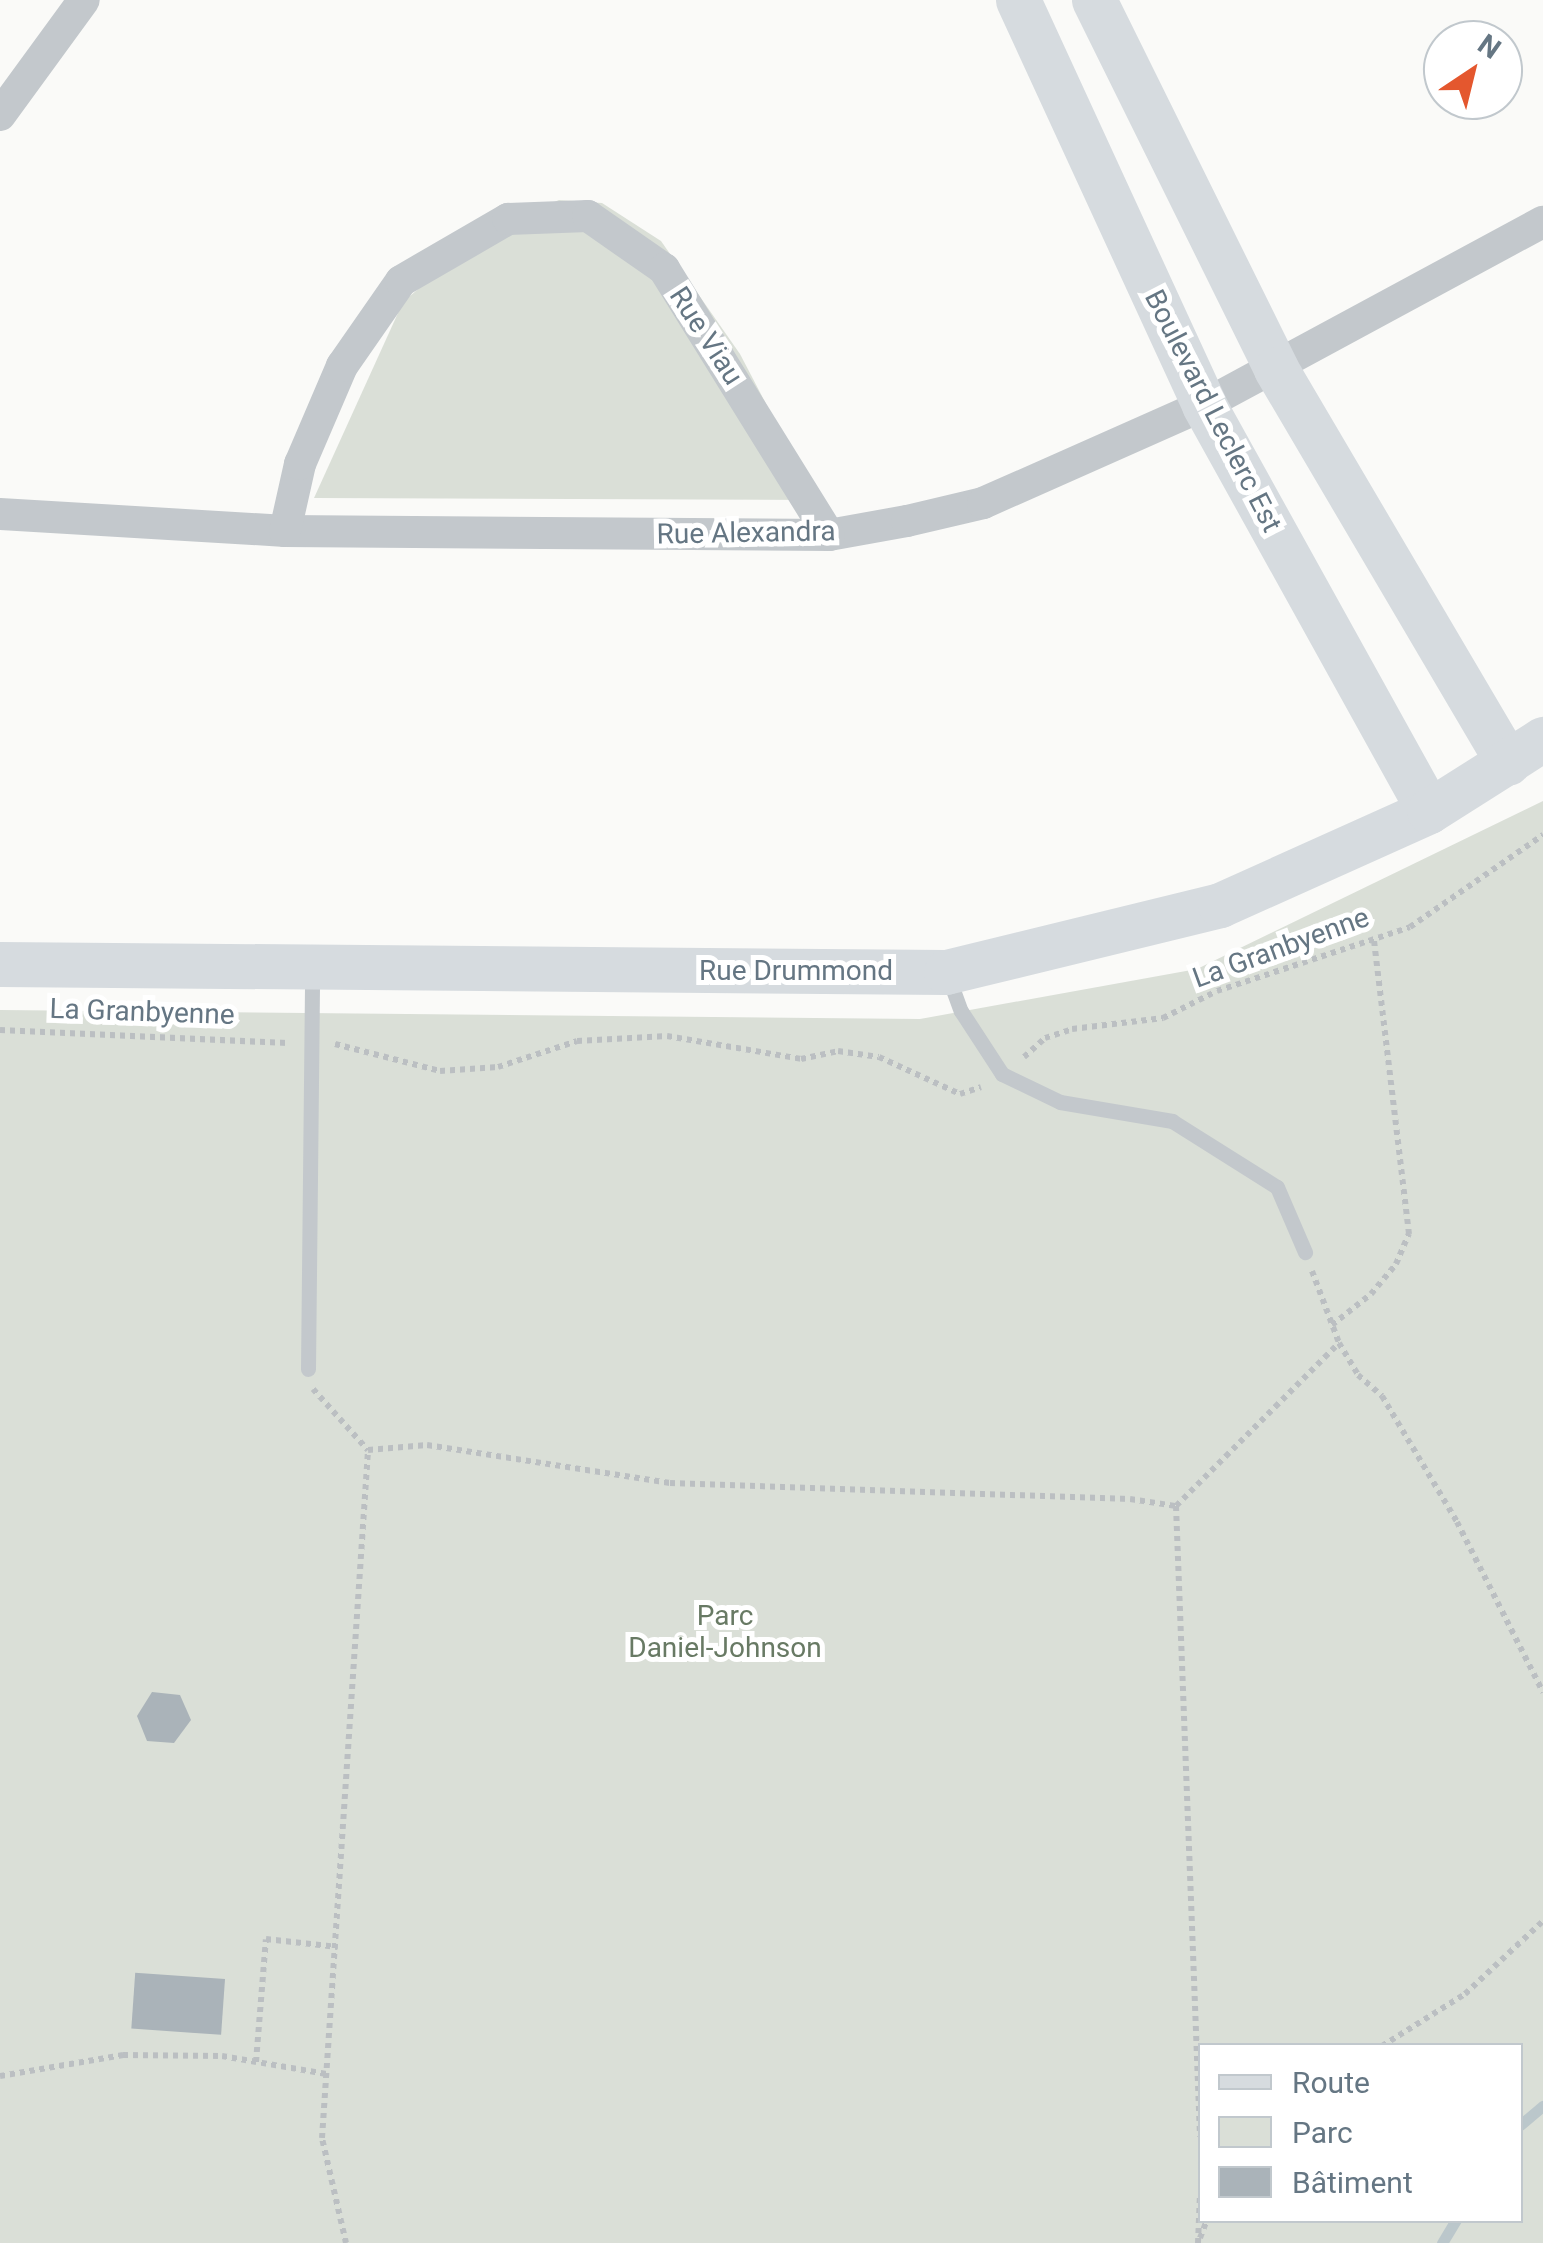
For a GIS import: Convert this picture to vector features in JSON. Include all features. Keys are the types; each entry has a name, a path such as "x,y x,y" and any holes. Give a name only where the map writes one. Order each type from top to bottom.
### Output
{"street":[{"path":"0,115 84,0"},
{"name":"Boulevard Leclerc Est","path":"1018,0 1204,405 1429,811"},
{"path":"1094,0 1276,368 1526,751"},
{"name":"Rue Viau","path":"285,531 300,464 342,366 401,281 508,219 588,216 664,270 829,535"},
{"name":"Rue Alexandra","path":"0,514 285,531 829,535 983,502 1204,405 1543,222"},
{"name":"Rue Drummond","path":"0,964 946,972 1220,905 1429,811 1526,751"}],"lane":[{"path":"308,1369 312,969"},
{"path":"946,972 961,1011 1002,1074 1060,1102 1172,1121 1277,1187 1305,1252"}],"path":[{"name":"La Granbyenne","path":"1019,1062 1045,1038 1072,1029 1163,1018 1216,991 1374,939 1447,905 1543,835"},
{"path":"1332,1325 1396,1264 1409,1234 1374,939"},
{"name":"La Granbyenne","path":"0,1030 238,1036 282,1043"},
{"path":"332,1043 440,1070 498,1067 577,1042 667,1036 802,1059 838,1051 878,1057 960,1094 982,1087"},
{"path":"1305,1252 1339,1343 1358,1376 1382,1396 1458,1522 1543,1692"},
{"path":"1198,2084 1176,1506 1339,1343"},
{"path":"308,1369 315,1396 368,1450 338,1947 322,2138 346,2243"},
{"path":"368,1450 426,1445 670,1483 1130,1499 1176,1506"},
{"path":"1387,2043 1465,1994 1543,1921"},
{"path":"256,2062 266,1938 338,1947"},
{"path":"0,2076 122,2054 256,2062 326,2074"}],"green space":[{"path":"559,200 602,203 661,241 740,354 816,500 314,498 403,302 487,230"},
{"name":"Parc Daniel-Johnson","path":"1543,801 1543,2243 0,2243 0,1010 920,1019 1197,969"}],"building":[{"path":"152,1692 180,1695 191,1720 174,1743 147,1741 137,1716"},
{"path":"135,1973 225,1979 221,2035 131,2029"}],"waterway":[{"path":"1523,2123 1543,2106"},
{"path":"1442,2243 1454,2223"}]}
